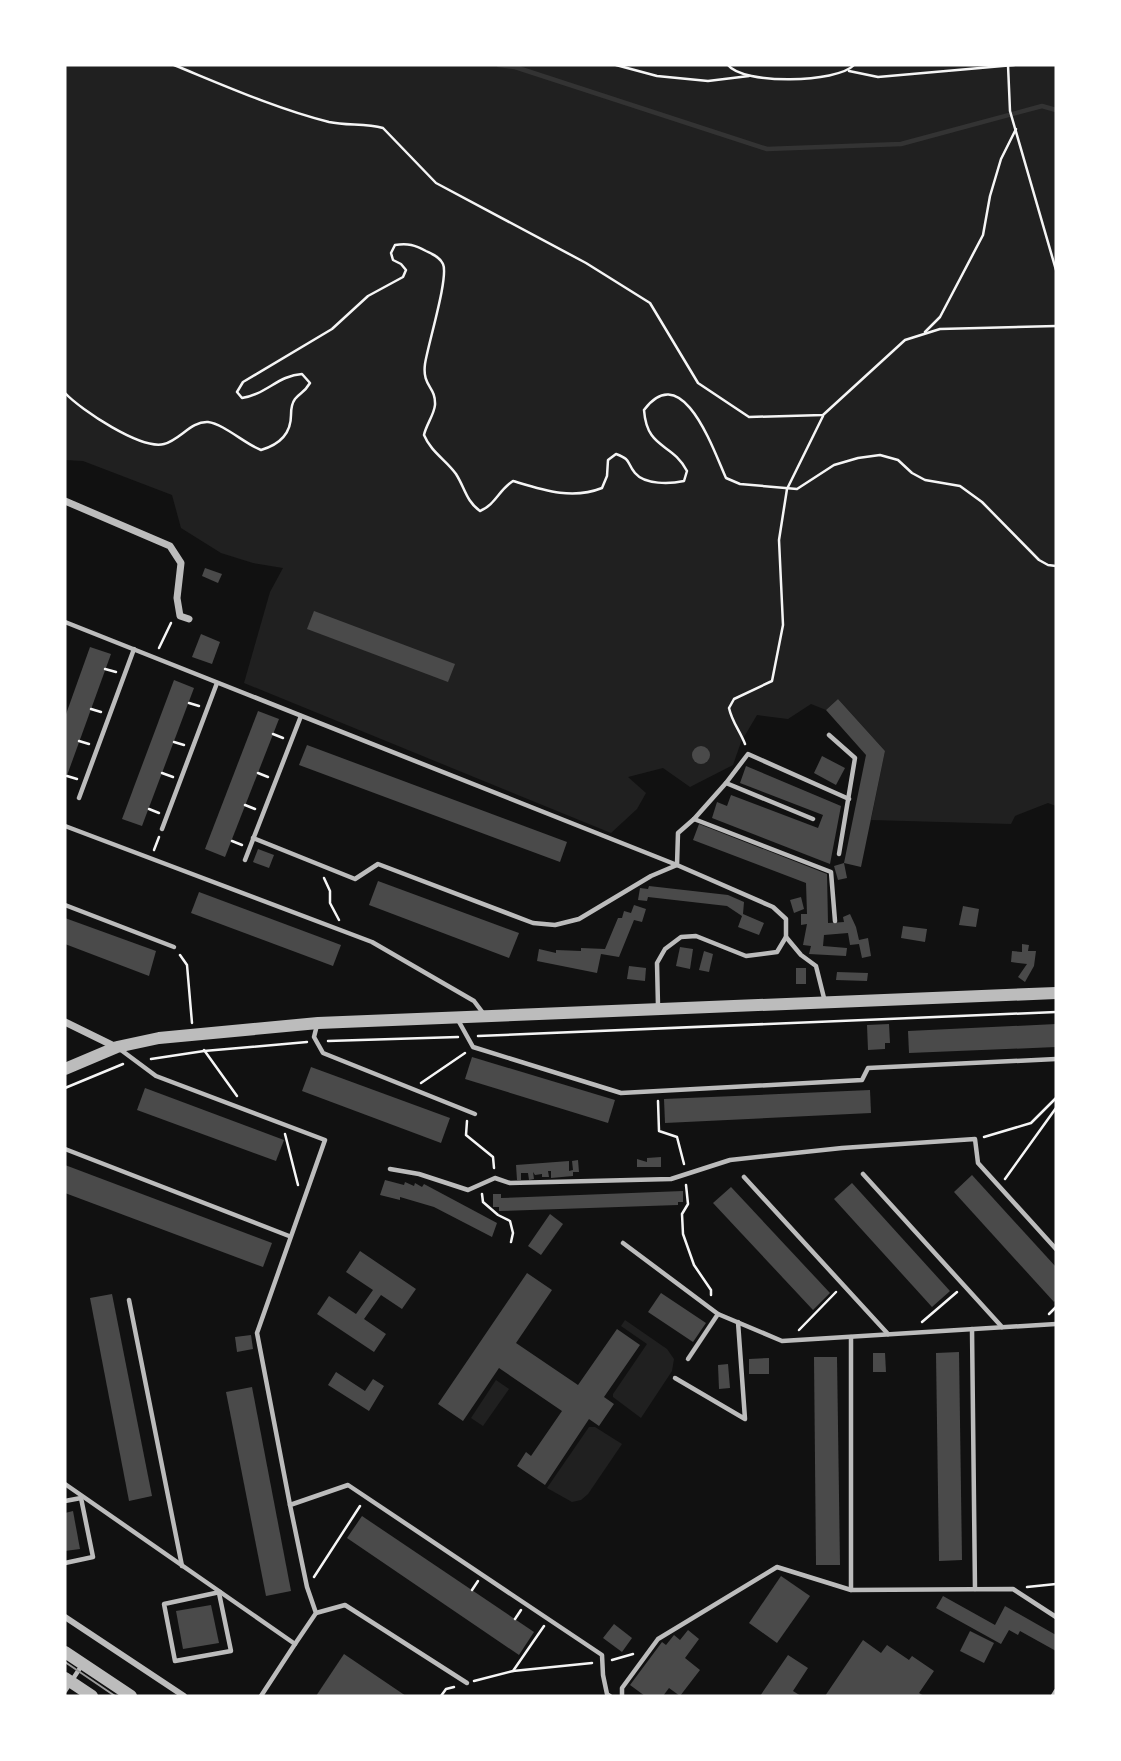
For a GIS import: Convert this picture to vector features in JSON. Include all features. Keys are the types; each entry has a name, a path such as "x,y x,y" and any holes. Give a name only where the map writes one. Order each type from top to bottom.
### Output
{"street":[{"path":"65,501 170,546 181,563 177,598 180,616 189,619"},
{"path":"65,1069 117,1047 159,1038 318,1023 1056,993"},
{"path":"65,1022 117,1047"},
{"path":"65,1617 184,1696"},
{"path":"65,1652 131,1696"},
{"path":"67,1684 92,1696"}],"lane":[{"path":"65,622 677,865 773,907 786,919 786,937 777,953 746,956 696,936 681,937 665,949 657,963 658,1010"},
{"path":"79,798 134,649"},
{"path":"162,829 217,683"},
{"path":"245,860 300,716"},
{"path":"829,735 855,758 839,854"},
{"path":"677,865 678,833 726,783 748,754 849,799"},
{"path":"726,783 813,819"},
{"path":"694,819 831,872 835,921"},
{"path":"65,827 372,942 474,1001 484,1015"},
{"path":"253,838 355,879 378,864 533,923 555,925 579,919 651,876 677,865"},
{"path":"65,905 174,947"},
{"path":"786,937 801,955 816,966 825,1003"},
{"path":"456,1017 473,1047 621,1093 862,1080 868,1068 1056,1059"},
{"path":"318,1023 314,1037 323,1053 475,1114"},
{"path":"117,1047 156,1076 325,1140 257,1333 307,1587 316,1613"},
{"path":"390,1169 419,1174 468,1190 495,1178 510,1183 671,1179 730,1160 842,1148 975,1139 978,1163 1056,1249"},
{"path":"65,1149 289,1236"},
{"path":"863,1174 1003,1327"},
{"path":"744,1177 889,1334"},
{"path":"623,1243 716,1312 782,1341 1056,1324"},
{"path":"129,1300 182,1566"},
{"path":"688,1359 716,1312"},
{"path":"676,1378 745,1419 738,1322"},
{"path":"972,1329 975,1589"},
{"path":"851,1337 851,1590"},
{"path":"65,1484 295,1644"},
{"path":"290,1505 348,1485 602,1655 607,1695"},
{"path":"65,1501 82,1497"},
{"path":"65,1563 93,1558 82,1497"},
{"path":"621,1696 622,1688 658,1639 777,1567 851,1590 1013,1589 1056,1617"},
{"path":"220,1592 230,1651 175,1661 164,1604 220,1592"},
{"path":"261,1696 316,1613 345,1605 467,1683"},
{"path":"67,1684 83,1664"},
{"path":"1053,1696 1056,1691"}],"path":[{"path":"174,65 234,90 331,122 371,124 383,128 436,183 586,263 650,303 698,383 708,390 750,417 823,415"},
{"path":"616,65 657,76 709,81 749,76"},
{"path":"728,65 733,72 749,76 786,79 827,77 849,71 878,76 1014,65"},
{"path":"849,71 854,65"},
{"path":"1007,66 1010,111 1056,270"},
{"path":"922,335 940,317 983,235 997,171 1016,129"},
{"path":"65,393 99,421 152,444 164,444 191,427 208,422 261,450 274,446 290,429 291,409 295,399 305,392 310,383 302,374 289,374 252,397 242,398 237,392 243,382 332,329 368,296 402,277 406,270 393,260 391,253 395,245 409,243 435,255 444,265 444,287 433,323 424,380 434,393 435,405 424,435 428,446 455,473 469,504 480,511 491,506 501,489 513,481 569,495 588,494 602,488 607,476 608,460 616,454 632,463 634,472 644,479 670,484 684,481 687,471 682,461 652,436 645,426 644,410 653,398 664,394 678,397 692,410 714,445 726,478 740,484 797,489 834,465 858,458 880,456 898,460 912,473 925,480 960,486 982,502 1040,560 1056,566"},
{"path":"748,754 740,731 733,724 729,708 734,699 772,681 783,625 779,540 787,489 823,415 905,340 940,329 1056,326"},
{"path":"156,658 171,623"},
{"path":"151,860 162,829"},
{"path":"325,878 330,891 330,903 346,932"},
{"path":"174,947 187,965 193,1035 248,1111"},
{"path":"65,1088 97,1074 137,1062 204,1051 316,1041 1056,1012"},
{"path":"413,1089 473,1047"},
{"path":"657,1090 659,1131 677,1137 685,1174 688,1204 682,1214 683,1234 694,1265 710,1290 716,1312"},
{"path":"975,1139 1031,1123 1056,1098"},
{"path":"999,1186 1056,1108"},
{"path":"283,1124 302,1202"},
{"path":"788,1341 843,1284"},
{"path":"910,1333 964,1285"},
{"path":"307,1587 366,1497"},
{"path":"1013,1589 1056,1584"},
{"path":"513,1671 549,1620"},
{"path":"441,1696 446,1689 513,1671 602,1662 650,1650"}],"shaded area":[{"path":"65,65 1056,65 1056,806 1048,803 1015,816 1011,824 871,820 885,751 838,699 826,710 811,704 788,719 757,715 741,742 733,765 690,787 663,768 628,777 646,793 637,809 611,833 244,683 270,592 283,568 253,563 221,553 181,528 172,495 83,461 65,460"},
{"path":"625,1320 667,1349 674,1359 672,1371 641,1418 613,1397 647,1344 621,1326"},
{"path":"496,1380 509,1389 483,1426 471,1418"},
{"path":"589,1427 595,1427 622,1444 588,1494 581,1500 572,1502 547,1488"}],"building":[{"path":"205,568 222,574 218,583 202,576"},
{"path":"314,611 455,664 448,682 307,629"},
{"path":"201,634 220,642 212,664 192,657"},
{"path":"90,647 111,654 65,781 65,717"},
{"path":"174,680 194,688 142,826 122,819"},
{"path":"838,699 885,751 861,867 844,863 866,755 826,710"},
{"path":"258,711 279,719 225,857 205,849"},
{"path":"307,745 567,842 560,862 299,765"},
{"path":"697,746 705,746 710,755 708,762 697,764 692,759 692,751"},
{"path":"822,756 845,768 836,785 814,773"},
{"path":"746,766 841,806 830,864 712,818 717,802 727,806 731,795 818,828 823,815 740,783"},
{"path":"699,824 827,874 828,923 844,922 843,917 850,914 859,940 868,938 871,956 862,958 859,944 850,945 848,933 824,935 823,946 847,948 846,956 809,954 811,946 803,945 807,924 801,925 801,914 807,914 806,883 693,840"},
{"path":"258,849 274,855 269,868 253,862"},
{"path":"844,863 847,878 838,880 834,866"},
{"path":"378,881 519,933 509,958 369,905"},
{"path":"649,886 728,895 744,902 743,914 764,923 759,935 738,927 742,916 727,906 648,897 647,901 638,900 640,888 648,889"},
{"path":"199,892 341,945 333,966 191,913"},
{"path":"801,897 804,909 794,913 790,900"},
{"path":"634,905 646,909 642,922 634,920 619,957 601,954 597,973 537,961 539,949 556,953 556,950 605,949 618,918 622,918 624,911 631,913"},
{"path":"963,906 979,909 976,927 959,925"},
{"path":"65,918 156,951 149,976 65,944"},
{"path":"903,926 927,929 925,942 901,938"},
{"path":"1022,944 1029,945 1028,951 1036,951 1034,966 1025,982 1018,977 1027,964 1011,962 1012,951 1022,952"},
{"path":"680,947 693,949 690,969 676,966"},
{"path":"704,951 713,954 709,972 699,970"},
{"path":"629,966 646,968 645,981 627,979"},
{"path":"796,968 806,968 806,984 796,984"},
{"path":"837,972 868,973 867,981 836,980"},
{"path":"889,1024 890,1043 885,1043 885,1049 868,1050 867,1025"},
{"path":"1056,1024 1056,1047 909,1053 908,1031"},
{"path":"472,1057 615,1100 608,1123 465,1079"},
{"path":"311,1067 450,1118 441,1143 302,1091"},
{"path":"145,1088 284,1140 276,1161 137,1110"},
{"path":"870,1090 871,1113 665,1123 664,1099"},
{"path":"661,1157 661,1167 637,1167 637,1159 647,1162 647,1158"},
{"path":"578,1160 579,1172 573,1172 573,1176 551,1178 551,1171 548,1171 549,1177 535,1175 533,1172 534,1179 529,1180 528,1173 521,1173 521,1180 517,1180 516,1165 569,1161 569,1171 573,1170 572,1161"},
{"path":"65,1165 272,1243 263,1267 65,1193"},
{"path":"972,1175 1056,1267 1054,1302 954,1192"},
{"path":"385,1180 414,1186 415,1183 422,1187 424,1184 497,1223 492,1237 434,1207 400,1197 400,1200 380,1195"},
{"path":"852,1183 950,1291 932,1307 834,1199"},
{"path":"731,1187 830,1293 813,1310 713,1203"},
{"path":"683,1191 683,1202 678,1202 678,1205 499,1211 499,1207 493,1207 493,1194 501,1194 501,1198"},
{"path":"550,1214 563,1224 541,1255 528,1246"},
{"path":"360,1251 416,1289 402,1309 381,1295 364,1319 386,1334 374,1352 317,1314 329,1296 356,1314 373,1290 346,1272"},
{"path":"527,1273 552,1290 516,1343 578,1385 617,1329 640,1345 604,1397 614,1404 599,1426 589,1419 545,1485 517,1466 526,1452 531,1456 562,1411 499,1368 463,1421 438,1404"},
{"path":"661,1293 706,1323 693,1342 648,1312"},
{"path":"112,1294 152,1496 129,1501 90,1298"},
{"path":"251,1335 253,1349 237,1352 235,1337"},
{"path":"959,1352 962,1560 939,1561 936,1353"},
{"path":"873,1353 885,1353 886,1372 873,1372"},
{"path":"814,1357 837,1357 840,1565 816,1565"},
{"path":"769,1358 769,1374 749,1374 749,1359"},
{"path":"728,1364 730,1388 719,1389 718,1365"},
{"path":"336,1372 365,1391 373,1379 384,1386 369,1411 328,1385"},
{"path":"252,1387 291,1591 266,1596 226,1392"},
{"path":"73,1511 80,1549 65,1551 65,1513"},
{"path":"362,1516 534,1632 519,1655 347,1538"},
{"path":"781,1576 810,1596 777,1643 749,1623"},
{"path":"943,1596 995,1625 1005,1606 1056,1635 1056,1651 1020,1631 1018,1635 1009,1630 1001,1644 936,1608"},
{"path":"211,1605 219,1643 183,1649 176,1611"},
{"path":"614,1624 632,1638 622,1652 603,1638"},
{"path":"688,1630 699,1639 685,1658 700,1670 680,1696 669,1688 663,1696 645,1696 630,1685 662,1642 666,1645 674,1635 680,1640"},
{"path":"970,1631 994,1643 984,1663 960,1651"},
{"path":"863,1640 881,1653 887,1645 909,1660 912,1656 934,1671 919,1693 924,1696 825,1696"},
{"path":"344,1654 406,1696 316,1696"},
{"path":"788,1655 808,1668 793,1691 801,1696 760,1696"}],"waterway":[{"path":"499,65 515,67 767,149 901,144 1042,106 1056,110"}],"tram line":[{"path":"65,1662 115,1696"}]}
